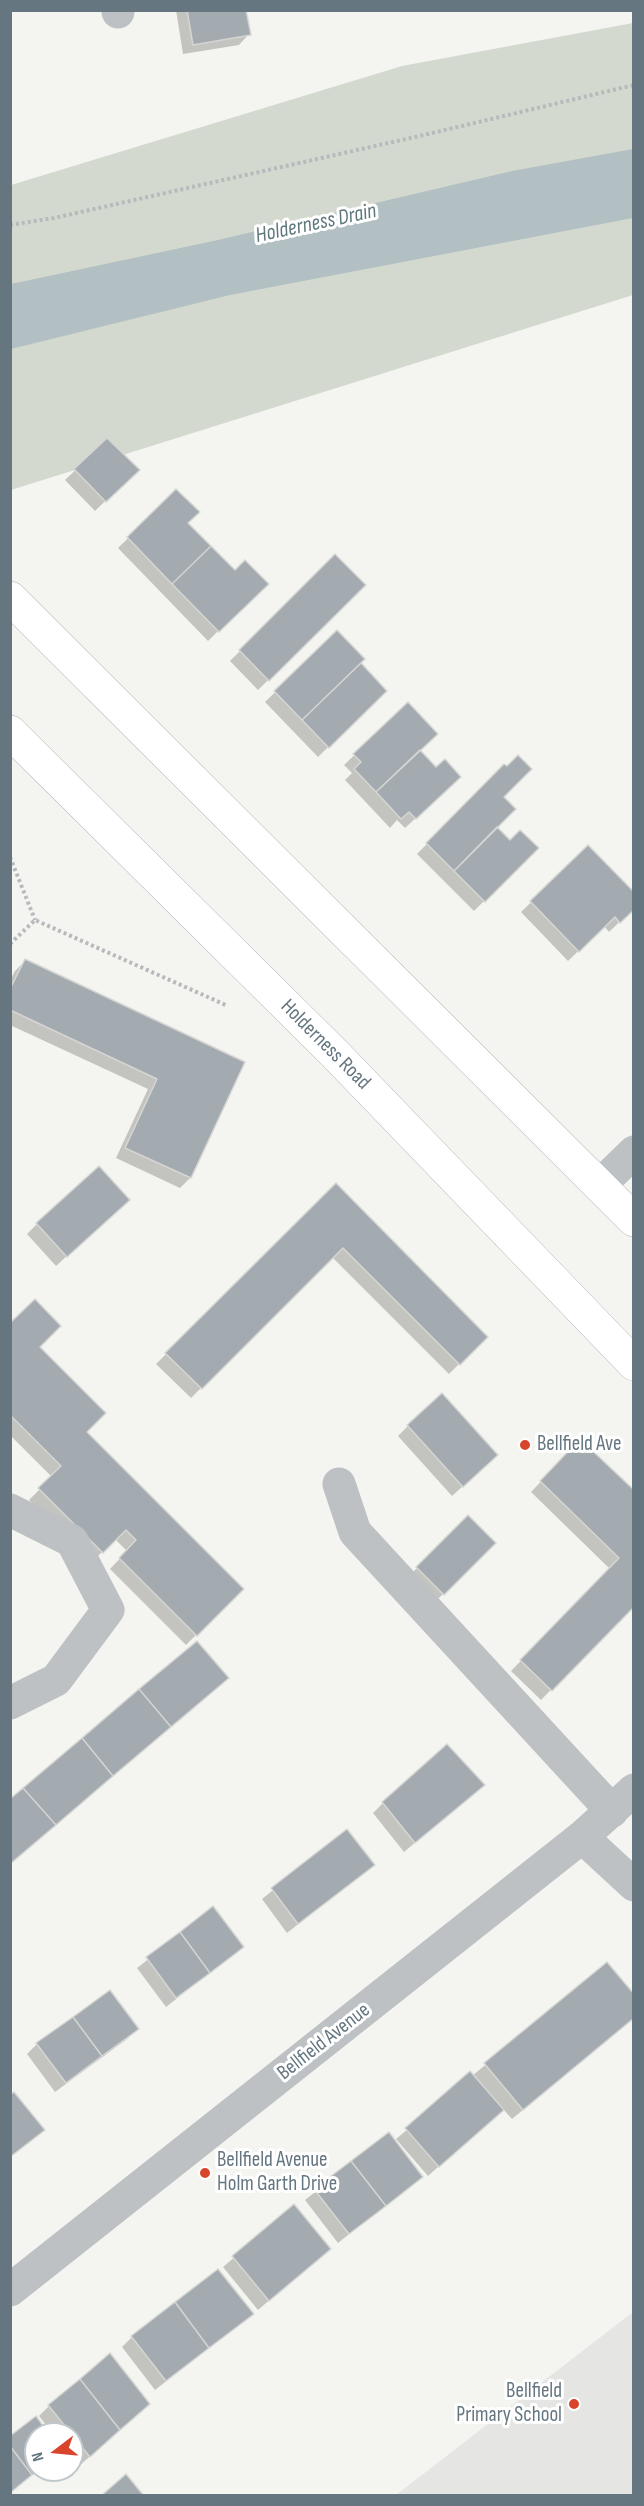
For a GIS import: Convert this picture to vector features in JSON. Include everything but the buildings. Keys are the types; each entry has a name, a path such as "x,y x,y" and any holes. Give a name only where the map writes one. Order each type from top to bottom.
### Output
{"highway":[{"path":"10,598 633,1220"},
{"name":"Holderness Road","path":"10,732 360,1079 633,1364"}],"street":[{"path":"600,1185 633,1152"},
{"path":"339,1484 355,1532 622,1801"},
{"path":"10,1510 72,1541 108,1610 56,1680 10,1703"},
{"name":"Bellfield Avenue","path":"10,2290 582,1837 622,1801"},
{"path":"582,1837 633,1885"}],"path":[{"path":"10,225 54,218 424,135 633,85"},
{"path":"10,857 35,920 238,1011"},
{"path":"10,944 35,920"}],"shaded area":[{"path":"633,23 633,295 11,490 11,185 402,66"},
{"name":"Bellfield Primary School","path":"633,2312 633,2495 396,2495"}],"water":[{"name":"Holderness Drain","path":"633,149 633,218 230,295 11,349 11,284 218,240 512,171"}],"place":[{"name":"Bellfield Ave","path":"525,1445"},
{"name":"Bellfield Avenue Holm Garth Drive","path":"205,2173"},
{"name":"Bellfield Primary School","path":"574,2404"}]}
